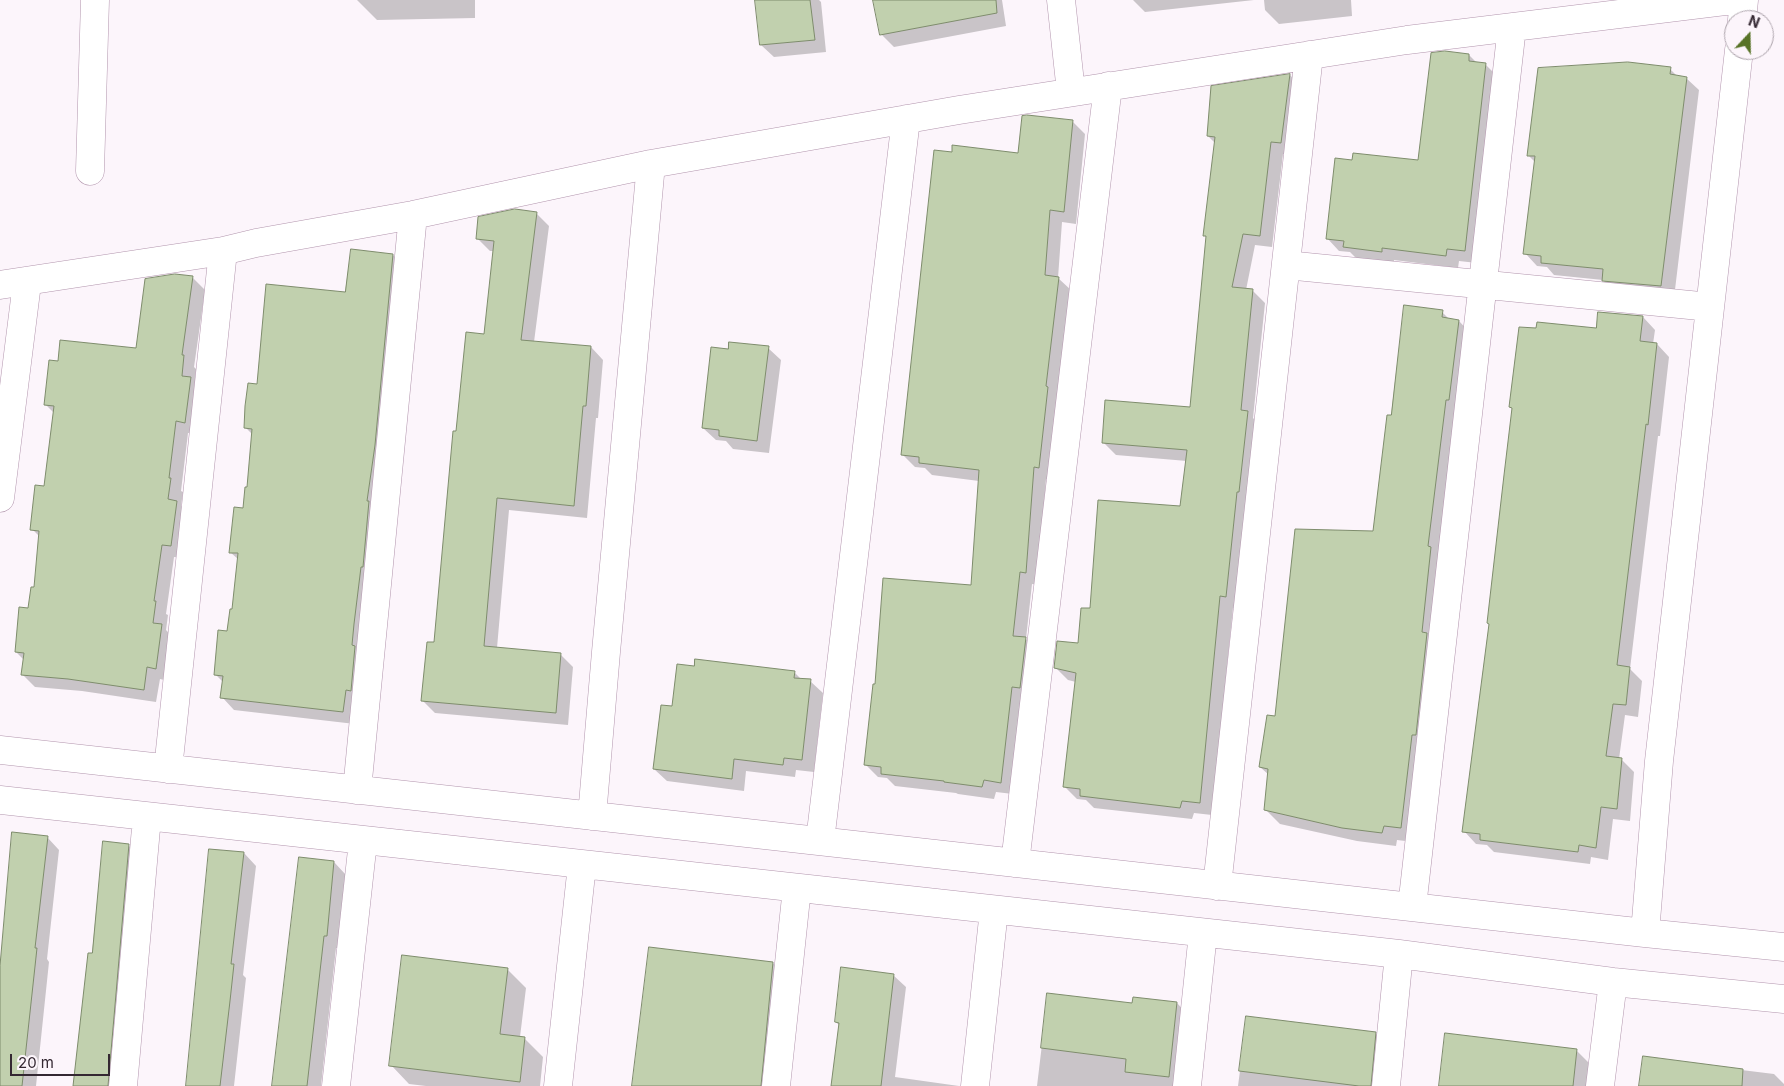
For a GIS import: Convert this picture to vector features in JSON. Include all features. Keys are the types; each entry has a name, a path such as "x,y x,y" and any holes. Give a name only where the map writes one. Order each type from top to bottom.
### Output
{"street":[{"path":"90,170 95,0"},
{"path":"1061,0 1071,92"},
{"path":"0,285 222,251 256,243 413,215 651,164 906,119 1407,40 1733,0"},
{"path":"1412,907 1512,27"},
{"path":"1217,886 1309,55"},
{"path":"1645,933 1659,761 1738,60"},
{"path":"1015,862 1108,86"},
{"path":"820,841 906,119"},
{"path":"592,816 651,164"},
{"path":"357,790 413,215"},
{"path":"168,769 222,251"},
{"path":"1286,266 1710,307"},
{"path":"0,498 27,282"},
{"path":"0,750 1217,886 1784,947"},
{"path":"0,800 1399,954 1613,982 1784,999"},
{"path":"123,1086 147,817"},
{"path":"336,1086 363,841"},
{"path":"558,1086 582,865"},
{"path":"776,1086 797,888"},
{"path":"975,1086 994,910"},
{"path":"1187,1086 1203,933"},
{"path":"1386,1086 1399,954"},
{"path":"1600,1086 1613,982"}],"building":[{"path":"755,0 810,0 815,40 760,45"},
{"path":"873,0 996,0 997,13 880,35"},
{"path":"1445,51 1469,54 1469,61 1486,63 1465,251 1447,249 1446,256 1382,248 1382,252 1343,247 1344,241 1326,239 1335,158 1352,160 1353,153 1418,160 1431,53"},
{"path":"1628,62 1671,67 1670,74 1687,77 1661,286 1602,281 1603,269 1541,263 1541,256 1523,254 1535,156 1527,156 1538,68"},
{"path":"1290,74 1281,143 1271,142 1260,236 1243,234 1232,287 1253,289 1241,410 1248,411 1226,597 1220,596 1200,803 1182,801 1180,808 1080,796 1080,789 1063,787 1076,673 1054,668 1057,641 1078,643 1081,608 1090,608 1098,500 1180,506 1187,450 1102,443 1105,400 1190,407 1206,236 1203,236 1215,137 1207,136 1211,86"},
{"path":"1022,116 1073,120 1064,212 1050,210 1045,275 1059,277 1046,386 1048,387 1039,468 1034,467 1026,573 1020,572 1013,636 1026,637 1020,688 1012,687 1001,783 984,780 982,787 881,774 881,767 864,765 873,684 875,684 883,578 971,585 979,470 919,463 919,457 901,455 934,150 952,152 952,145 1018,153"},
{"path":"515,209 537,212 521,340 591,346 586,406 583,406 574,506 497,498 484,646 561,653 556,713 421,701 427,642 434,642 453,431 456,431 466,332 484,334 494,241 476,239 478,217"},
{"path":"351,249 393,254 375,445 367,501 369,501 363,567 361,567 354,624 352,645 355,646 351,691 346,690 343,712 220,698 223,676 214,675 218,630 227,631 230,609 232,609 238,553 229,553 234,507 243,508 245,487 247,487 252,429 244,428 245,406 248,383 257,384 266,284 345,292"},
{"path":"175,274 193,276 182,355 184,355 182,376 191,377 185,423 176,421 169,478 171,478 168,499 177,501 171,546 162,545 154,601 156,601 153,623 162,624 156,669 147,667 144,690 68,679 21,675 24,653 15,652 19,607 28,608 31,587 34,587 39,531 30,530 35,485 44,486 54,406 44,405 49,360 58,361 60,340 136,348 145,279"},
{"path":"1404,305 1443,310 1442,317 1459,320 1449,400 1446,400 1428,546 1431,547 1422,632 1427,633 1416,735 1412,735 1401,828 1384,826 1382,833 1342,828 1264,810 1268,769 1259,767 1267,715 1275,716 1295,529 1373,531 1387,415 1391,415"},
{"path":"1598,312 1643,316 1640,341 1657,343 1617,665 1630,667 1626,705 1613,704 1606,756 1622,758 1617,809 1601,807 1596,848 1579,845 1578,852 1480,840 1480,834 1462,832 1489,624 1487,623 1512,408 1509,407 1519,327 1536,328 1537,322 1596,328"},
{"path":"729,342 769,346 757,441 719,436 719,430 702,428 711,347 728,349"},
{"path":"695,659 795,671 794,678 811,679 802,760 784,758 783,765 734,759 732,779 653,769 661,705 672,706 677,664 694,666"},
{"path":"12,832 48,836 22,1086 0,1086 0,966"},
{"path":"103,841 129,844 108,1086 73,1086 88,953 92,953"},
{"path":"209,849 244,852 231,964 234,964 220,1086 186,1086"},
{"path":"299,857 334,861 327,936 324,936 307,1086 272,1086"},
{"path":"649,947 773,962 761,1086 632,1086"},
{"path":"402,955 508,968 500,1034 525,1037 520,1082 389,1066"},
{"path":"841,967 894,974 881,1086 831,1086 839,1023 835,1022"},
{"path":"1047,993 1132,1003 1133,997 1177,1002 1169,1077 1125,1072 1126,1059 1041,1048"},
{"path":"1246,1016 1376,1032 1371,1086 1239,1071"},
{"path":"1445,1033 1577,1049 1573,1086 1439,1086"},
{"path":"1643,1056 1743,1069 1742,1086 1639,1086"}]}
